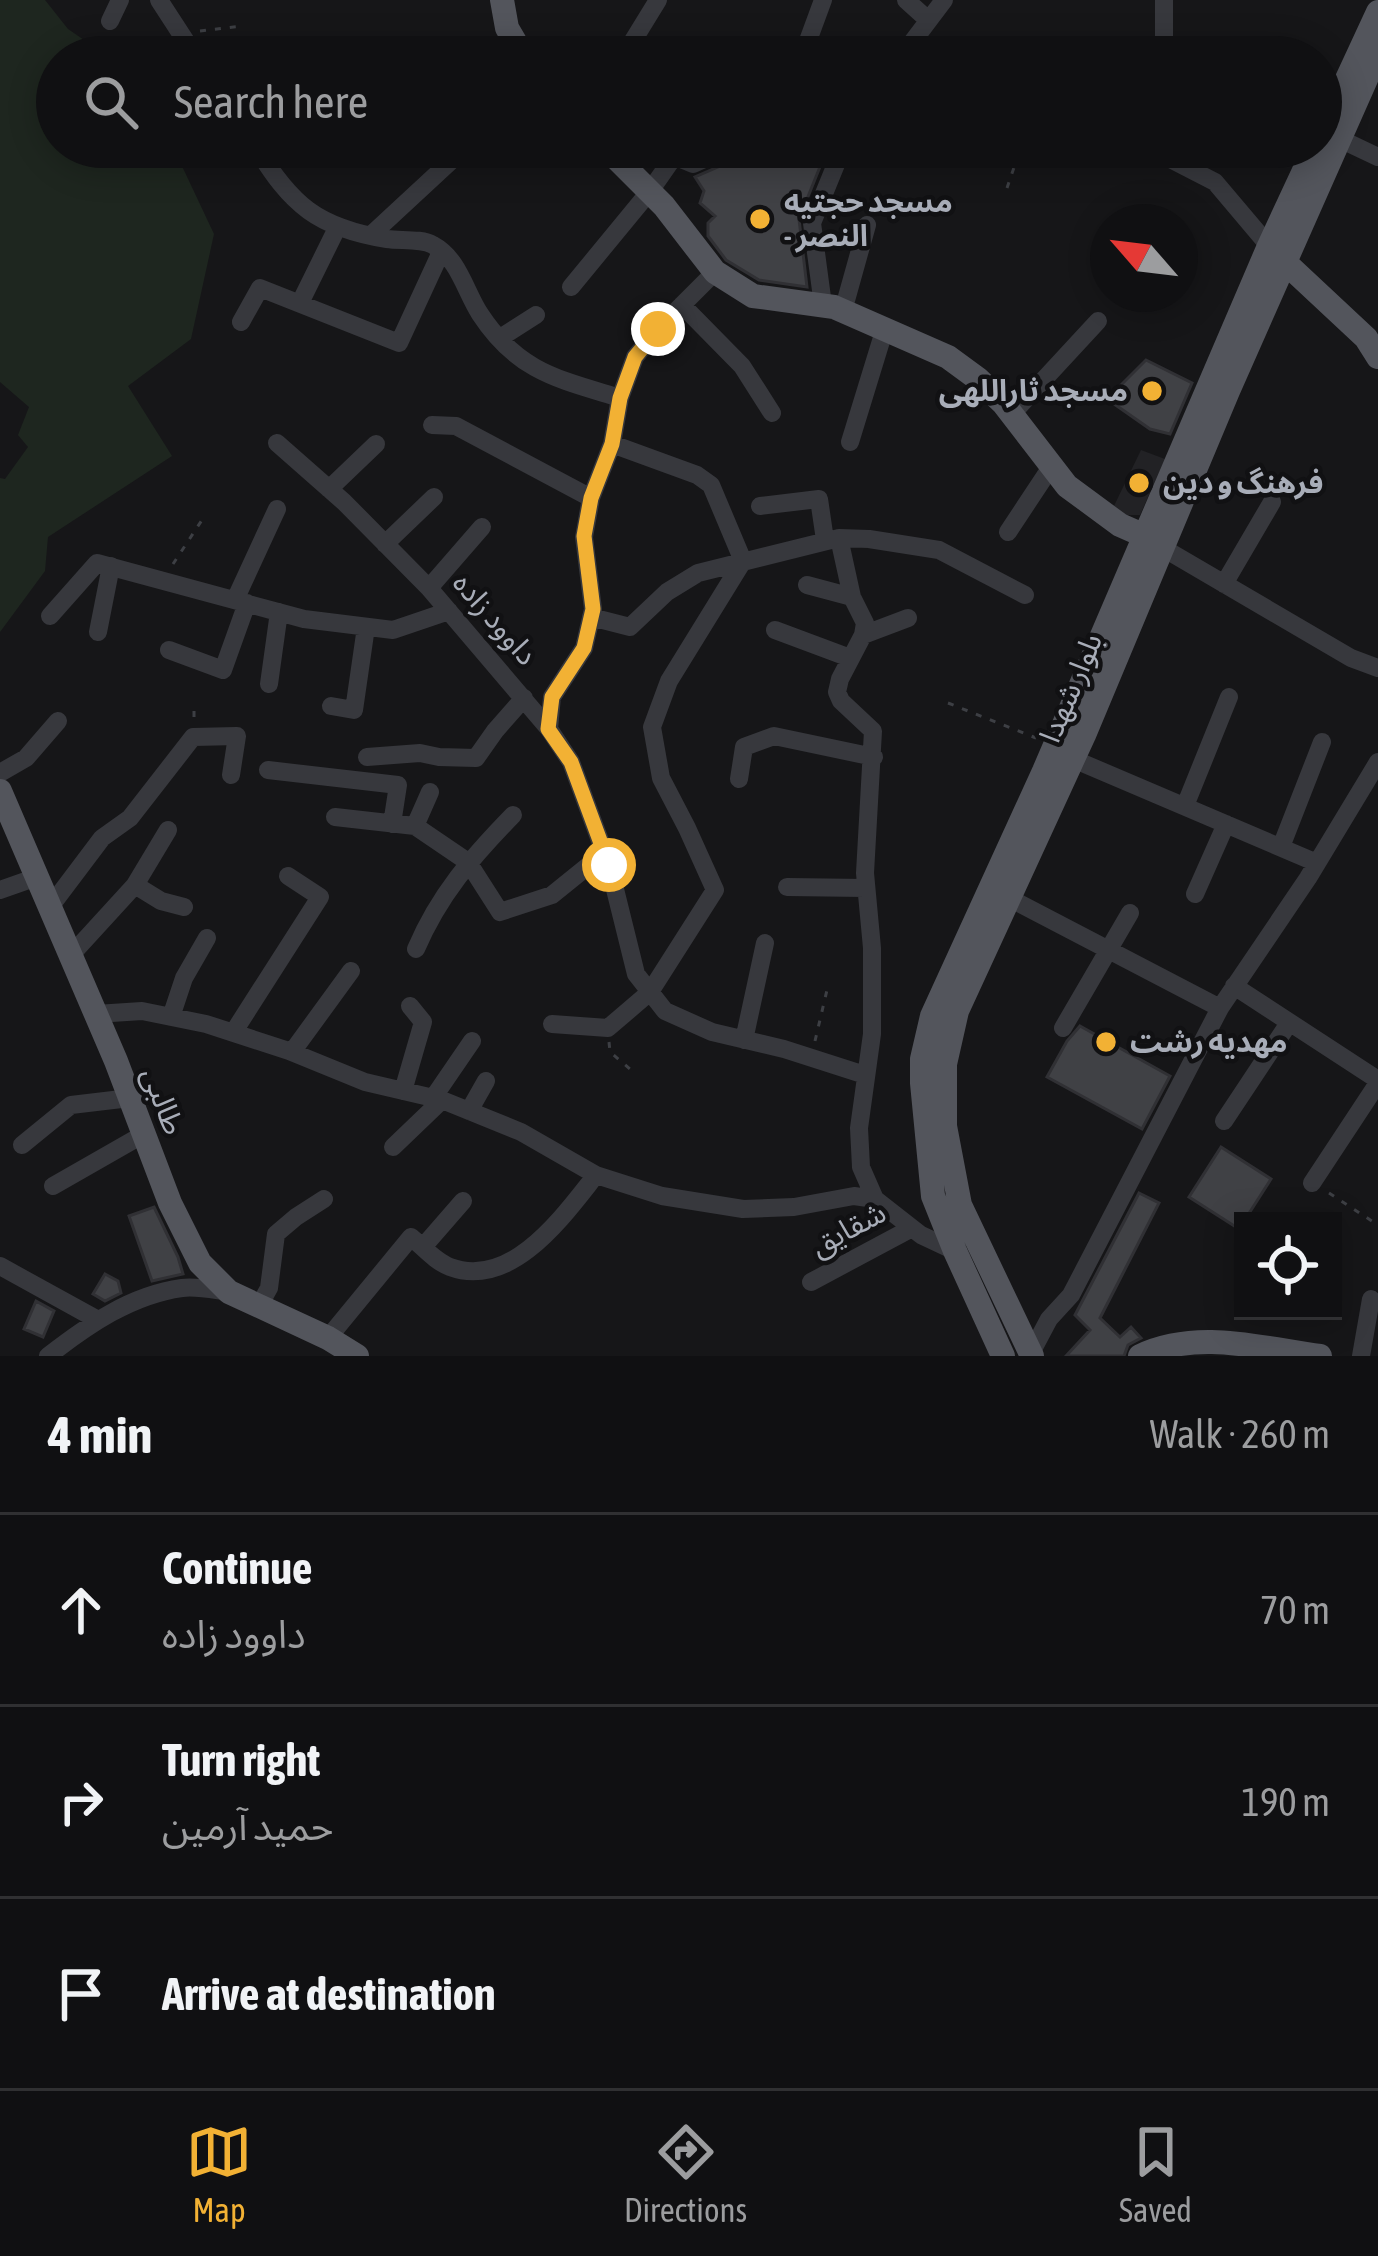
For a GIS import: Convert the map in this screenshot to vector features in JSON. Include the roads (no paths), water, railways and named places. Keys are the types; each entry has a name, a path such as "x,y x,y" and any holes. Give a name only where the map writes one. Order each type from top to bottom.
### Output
{"main road":[{"path":"502,0 512,36"},
{"name":"بلوار شهدا","path":"1342,99 1378,12"},
{"name":"بلوار شهدا","path":"1342,112 1378,52"},
{"path":"626,168 715,272 753,296 833,308 948,357 1012,414 1067,486 1154,542"},
{"name":"بلوار شهدا","path":"1004,1356 933,1196 922,1059 932,1016 999,894 1064,752 1313,168"},
{"path":"1277,255 1366,338 1378,357"},
{"name":"طالبی","path":"0,791 96,1014 170,1203 200,1264 229,1292 357,1356"},
{"name":"بلوار شهدا","path":"999,894 957,1011 945,1064 945,1126 960,1205 1032,1355"},
{"path":"1140,1356 1162,1346 1209,1340 1320,1356"}],"street":[{"path":"159,0 183,36"},
{"path":"485,0 507,28"},
{"path":"636,36 658,0"},
{"path":"810,36 823,0"},
{"path":"906,0 927,19"},
{"path":"915,36 944,0"},
{"path":"1164,0 1164,36"},
{"path":"1342,146 1378,158"},
{"path":"269,168 308,213 371,235 431,243 452,261 480,314 511,351 544,375 620,398"},
{"path":"371,235 443,168"},
{"path":"571,287 650,191 662,168"},
{"path":"833,308 812,224 835,168"},
{"path":"1193,168 1215,182 1277,255"},
{"path":"833,308 867,225"},
{"path":"301,303 338,226"},
{"path":"241,322 260,288 399,343 441,252"},
{"path":"548,729 552,697 584,648 593,609 584,536 591,498 612,444 620,398 635,357 715,272"},
{"path":"682,305 742,366 772,413"},
{"path":"500,338 536,315"},
{"path":"1012,414 1098,321"},
{"path":"850,442 885,328"},
{"path":"432,425 456,426 591,498"},
{"name":"داوود زاده","path":"277,443 429,588 524,698 571,762 604,853 636,974 650,992"},
{"path":"329,489 376,444"},
{"path":"612,444 697,475 711,485 743,561"},
{"path":"1008,532 1051,467"},
{"path":"385,544 434,497"},
{"path":"760,506 819,499 865,623 836,692 873,731 865,888 872,948 872,1034 859,1127 861,1167 875,1199 912,1228 955,1251"},
{"path":"1225,584 1273,502"},
{"path":"169,650 223,670 241,602 277,509"},
{"path":"429,588 482,527"},
{"path":"591,617 630,627 667,592 698,573 832,539 869,538 939,550 1025,595"},
{"path":"1154,542 1351,658 1378,668"},
{"path":"552,1024 608,1028 650,992 715,890 660,771 652,727 669,681 743,561"},
{"path":"104,565 304,619 393,630 449,611"},
{"path":"50,616 104,565"},
{"path":"98,632 104,565"},
{"path":"807,585 852,597"},
{"path":"269,684 279,612"},
{"path":"862,635 908,618"},
{"path":"331,706 354,710 366,627"},
{"path":"775,630 850,658"},
{"path":"1185,806 1229,697"},
{"path":"367,757 420,753 476,758 524,698"},
{"path":"0,773 26,758 58,721"},
{"path":"50,907 102,838 130,818 193,737 237,736 231,775"},
{"path":"739,779 744,747 774,736 874,757"},
{"path":"1281,847 1322,742"},
{"path":"1064,752 1317,863"},
{"path":"1032,1355 1049,1319 1071,1295 1220,1008 1378,762"},
{"path":"268,770 398,785 392,824"},
{"path":"415,826 430,792"},
{"path":"416,949 430,915 468,862 513,815"},
{"path":"335,817 415,826 468,862 500,912 552,896 604,853"},
{"path":"1196,894 1226,824"},
{"path":"71,955 135,885 168,830"},
{"path":"233,1033 320,897 288,876"},
{"path":"0,890 38,877"},
{"path":"135,885 161,901 184,907"},
{"path":"787,887 865,888"},
{"path":"999,894 1220,1008"},
{"path":"1063,1028 1130,913"},
{"path":"170,1017 184,978 207,938"},
{"path":"744,1040 765,943"},
{"path":"292,1052 351,971"},
{"path":"1234,986 1378,1082 1312,1183"},
{"path":"650,992 665,1011 712,1032 865,1075"},
{"path":"403,1091 423,1022 410,1006"},
{"path":"96,1014 142,1011 233,1033 364,1082 470,1111 520,1132 596,1175 662,1196 743,1209 794,1207 854,1196 875,1199"},
{"path":"1224,1121 1289,1023"},
{"path":"394,1147 438,1099 472,1041"},
{"path":"470,1111 486,1081"},
{"path":"22,1145 71,1105 130,1098"},
{"path":"53,1186 144,1134"},
{"path":"417,1242 448,1267 475,1271 504,1264 535,1247 596,1175"},
{"path":"259,1306 269,1288 276,1234 324,1199"},
{"path":"328,1338 417,1242 463,1202"},
{"name":"شقایق","path":"811,1282 912,1228"},
{"path":"0,1266 98,1320"},
{"path":"48,1356 127,1304 184,1287 229,1292"},
{"path":"1361,1356 1371,1299"},
{"path":"1018,1326 1049,1319"}],"place":[{"name":"مسجد حجتیه - النصر","path":"760,219"},
{"name":"مسجد ثاراللهی","path":"1152,391"},
{"name":"فرهنگ و دین","path":"1139,483"},
{"name":"مهدیه رشت","path":"1106,1042"}]}
